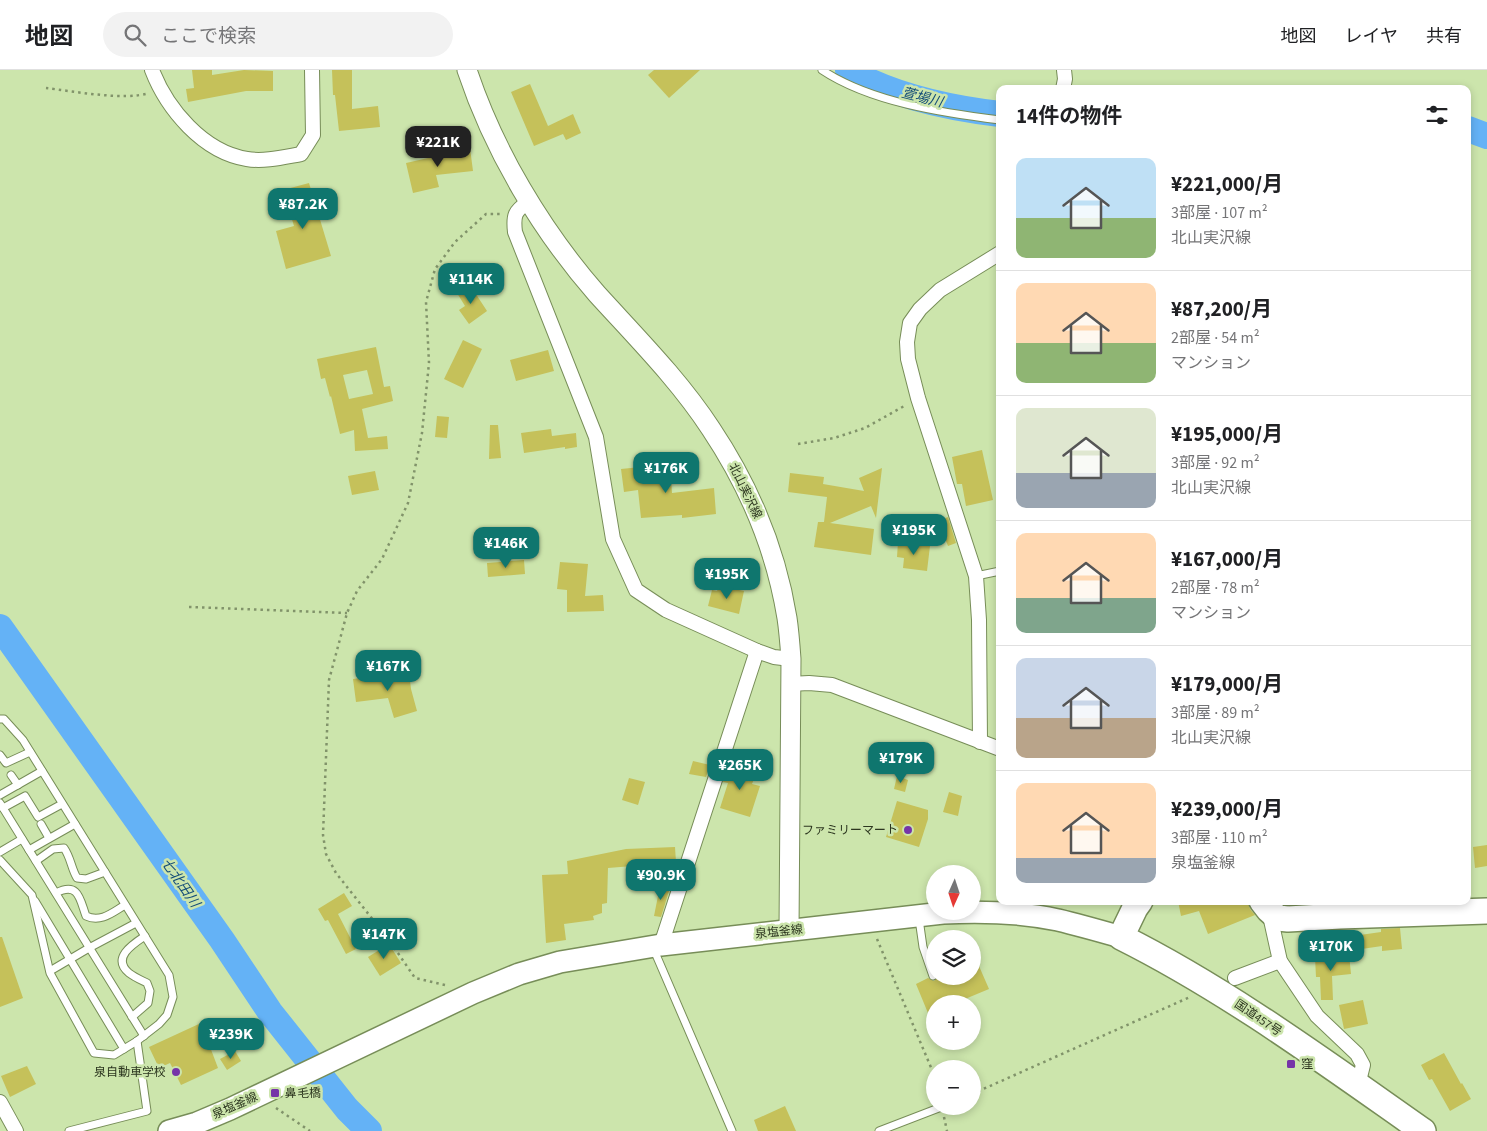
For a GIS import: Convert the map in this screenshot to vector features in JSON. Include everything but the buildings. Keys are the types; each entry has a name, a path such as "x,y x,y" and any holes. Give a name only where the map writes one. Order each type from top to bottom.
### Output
{"highway":[{"path":"1121,937 1137,905"},
{"path":"1266,906 1278,918 1288,919 1436,910 1487,911"},
{"name":"国道457号","path":"1121,937 1199,980 1358,1085 1423,1131"}],"main road":[{"name":"泉塩釜線","path":"169,1131 197,1123 265,1093 473,993 519,974 560,962 657,946 919,916 979,911 1057,920 1121,937"}],"street":[{"path":"152,70 159,90 190,129 218,149 247,159 276,158 301,154 313,135 312,70"},
{"name":"北山実沢線","path":"467,70 474,93 495,138 522,208 551,236 596,292 673,377 711,429 735,469 758,514 772,554 787,618 791,659 790,931"},
{"path":"522,208 514,223 514,232 596,437 614,539 636,590 666,610 757,651 774,657 791,659"},
{"path":"980,742 979,620 976,576 918,398 908,359 907,342 910,323 920,309 940,290 996,255"},
{"path":"657,946 757,651"},
{"path":"790,684 832,685 996,748"},
{"path":"1266,906 1280,961 1317,1016 1357,1054 1364,1065 1358,1085"},
{"path":"1235,978 1280,961"},
{"path":"0,1102 16,1131"}],"lane":[{"path":"822,70 856,87 911,105 971,117 996,120"},
{"path":"976,576 996,572"},
{"path":"1,717 23,740 169,975 173,997 167,1015 159,1024 137,1042 114,1055 94,1053 50,971 32,895"},
{"path":"0,755 6,763 30,752"},
{"path":"0,795 42,771"},
{"path":"11,775 18,785"},
{"path":"62,804 38,817 25,796 2,806 144,1036"},
{"path":"41,824 49,838"},
{"path":"29,850 75,824"},
{"path":"0,852 22,839"},
{"path":"36,861 53,849 64,848 70,856 72,871 77,878 86,879 105,872"},
{"path":"0,860 32,895 124,1049"},
{"path":"56,893 63,889 72,890 78,894 82,899 86,916 93,920 102,918 125,905"},
{"path":"919,916 926,956"},
{"path":"50,971 136,923"},
{"path":"132,1017 148,1003 150,991 147,983 129,973 123,965 123,955 129,946 145,936"},
{"path":"657,946 732,1131"},
{"path":"69,1131 147,1111 137,1042"},
{"path":"879,1131 926,1113"}],"path":[{"path":"46,88 100,95 133,96 142,96 159,90"},
{"path":"473,993 415,978 389,940 336,873 326,854 323,834 329,680 347,612 357,591 382,559 408,503 422,432 429,363 426,302 435,269 455,242 486,214 522,208"},
{"path":"798,444 834,438 865,428 918,398"},
{"path":"189,607 347,612"},
{"path":"870,922 928,1060"},
{"path":"981,1090 1190,997 1199,980"},
{"path":"265,1093 310,1131"}],"waterway":[{"name":"萱場川","path":"848,70 883,87 921,100 996,113"},
{"name":"萱場川","path":"1471,130 1487,136"},
{"name":"七北田川","path":"0,627 222,940 270,1012 347,1109 369,1131"}],"place":[{"name":"ファミリーマート","path":"908,830"},
{"name":"窪","path":"1291,1064"},
{"name":"泉自動車学校","path":"176,1072"},
{"name":"鼻毛橋","path":"275,1093"}]}
